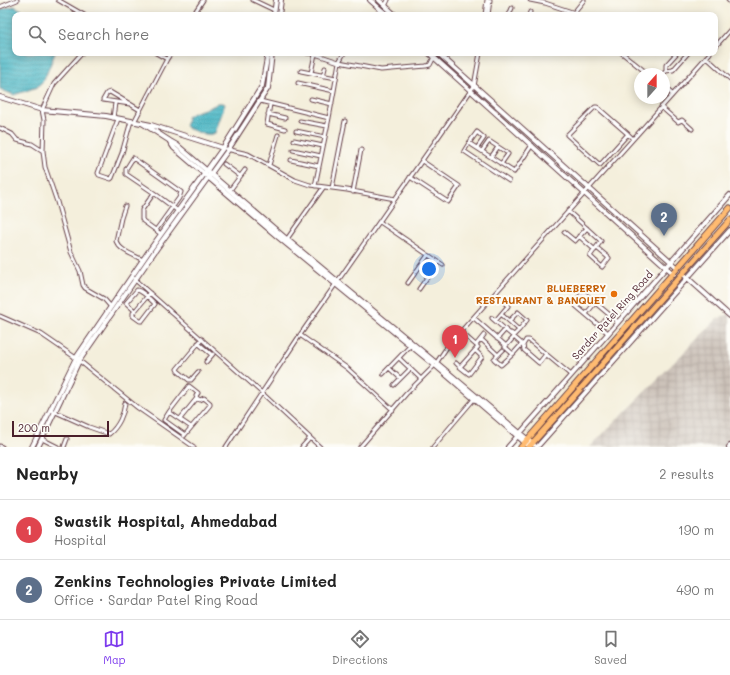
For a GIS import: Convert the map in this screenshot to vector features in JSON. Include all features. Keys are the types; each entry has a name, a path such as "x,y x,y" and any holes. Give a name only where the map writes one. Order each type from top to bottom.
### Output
{"highway":[{"name":"Sardar Patel Ring Road","path":"530,445 730,208"},
{"path":"530,445 730,220"}],"street":[{"path":"0,7 17,0"},
{"path":"58,0 79,12"},
{"path":"195,12 203,0"},
{"path":"253,0 272,12"},
{"path":"274,12 276,0"},
{"path":"279,12 281,0"},
{"path":"370,0 383,12"},
{"path":"379,0 391,12"},
{"path":"384,6 388,0"},
{"path":"487,12 489,0"},
{"path":"530,0 546,3 571,12"},
{"path":"576,12 584,0"},
{"path":"510,12 512,8"},
{"path":"718,44 730,30"},
{"path":"79,56 54,84 42,110 44,120 43,151 45,167 57,202 71,252 80,271 85,288 104,299 111,307"},
{"path":"162,56 167,59"},
{"path":"115,102 115,118 98,173 111,179 133,121 169,56"},
{"path":"78,359 133,278 207,174 262,86 267,56"},
{"path":"32,447 53,410 78,359 111,307 133,278 143,260 161,234 207,174 228,150 260,102 268,88 272,56"},
{"path":"311,73 315,56"},
{"path":"321,56 339,62 381,70 426,66 430,65 434,57 674,274"},
{"path":"315,186 339,62 342,56"},
{"path":"441,56 678,268"},
{"path":"226,447 300,335 474,86 479,56"},
{"path":"626,56 641,68"},
{"path":"666,68 666,65 674,56"},
{"path":"670,70 673,70 685,56"},
{"path":"360,447 706,57 730,78"},
{"path":"323,76 325,68"},
{"path":"302,71 336,78"},
{"path":"298,83 334,91"},
{"path":"130,104 103,100 108,92 130,104 140,110"},
{"path":"0,97 42,110 115,118 142,123 172,131 228,150 248,154 295,180 323,188 332,188 395,200"},
{"path":"311,99 332,104"},
{"path":"260,102 329,118"},
{"path":"270,104 267,124 285,129"},
{"path":"628,134 601,164 598,164 567,135 596,107 628,134 633,139"},
{"path":"661,107 678,122 682,120 692,129"},
{"path":"268,114 286,118"},
{"path":"300,120 327,126"},
{"path":"332,188 345,121"},
{"path":"142,123 170,142 177,144 207,174 519,434 530,445 688,278 730,230"},
{"path":"0,128 12,134 17,140 32,144 43,151"},
{"path":"296,131 325,137"},
{"path":"477,148 484,138 477,132 464,152 510,182"},
{"path":"269,165 278,135"},
{"path":"294,140 323,146"},
{"path":"482,152 490,141 507,153 501,164"},
{"path":"469,143 512,172 515,172 532,145"},
{"path":"482,164 498,147"},
{"path":"614,149 620,153"},
{"path":"293,150 321,156"},
{"path":"353,192 362,150"},
{"path":"610,154 615,159"},
{"path":"156,230 173,207 179,198 181,192 133,158 128,166 126,174 154,193 173,207 178,211"},
{"path":"291,160 319,166"},
{"path":"422,161 459,186"},
{"path":"491,170 496,161"},
{"path":"224,164 240,176"},
{"path":"230,190 245,170"},
{"path":"207,174 230,190 410,346 435,364 474,399 519,434"},
{"path":"410,178 448,202"},
{"path":"446,206 462,182"},
{"path":"287,239 323,188"},
{"path":"154,193 142,210 141,216 143,221 161,234"},
{"name":"Sardar Patel Ring Road","path":"508,447 730,195"},
{"path":"125,206 116,242 117,245 143,260"},
{"path":"568,211 601,241 596,249 590,257 600,266 603,266 609,258 596,249 579,236"},
{"path":"380,222 443,265"},
{"path":"564,232 574,241 587,228"},
{"path":"408,283 428,255"},
{"path":"419,289 438,262"},
{"path":"683,274 730,316"},
{"path":"133,278 262,392 320,447"},
{"path":"135,311 126,303 137,290 139,290 147,297 154,305 142,321 133,316 135,311 147,297 150,293"},
{"path":"495,294 508,306 496,320"},
{"path":"608,333 575,305 575,302 584,294 618,322"},
{"path":"586,314 595,303"},
{"path":"474,318 513,354 522,344 492,317 513,335 519,330 526,320 517,312 509,321"},
{"path":"501,314 519,330"},
{"path":"600,326 610,315"},
{"path":"0,316 41,334 78,359 138,408 194,447"},
{"path":"497,339 505,330"},
{"path":"461,332 476,345"},
{"path":"300,335 347,368 393,410"},
{"path":"460,367 478,347 476,345 484,335"},
{"path":"506,346 514,337"},
{"path":"198,372 192,380 189,380 177,369 202,339"},
{"path":"481,339 498,355"},
{"path":"546,354 539,363 524,350 522,345 528,339 546,354 571,376"},
{"path":"198,343 212,355"},
{"path":"383,374 410,346"},
{"path":"456,363 468,374 482,358 482,356 475,350"},
{"path":"503,350 494,359 502,366 511,356"},
{"path":"206,362 215,351"},
{"path":"399,358 421,379"},
{"path":"389,368 400,378"},
{"path":"394,385 410,369"},
{"path":"180,419 197,398 197,392 188,386 168,412 164,420 185,435"},
{"path":"182,439 210,405 210,403 204,398 200,400 197,398"},
{"path":"433,447 474,399"},
{"path":"53,410 89,427 109,434 114,430 125,403"},
{"path":"38,447 53,410"},
{"path":"168,412 191,428"},
{"path":"304,446 310,438"},
{"path":"42,439 56,447"},
{"path":"64,447 67,439"}],"shaded area":[{"path":"730,314 730,447 590,447 717,319"}],"water":[{"path":"14,6 25,12 12,12 12,56 54,56 44,80 37,87 14,95 0,89 0,10"},
{"path":"218,103 225,104 215,133 205,134 187,128 185,125 187,122 187,117 195,112"}],"place":[{"name":"Zenkins Technologies Private Limited","path":"664,236"},
{"name":"BLUEBERRY RESTAURANT & BANQUET","path":"614,294"},
{"name":"Swastik Hospital, Ahmedabad","path":"455,358"}]}
